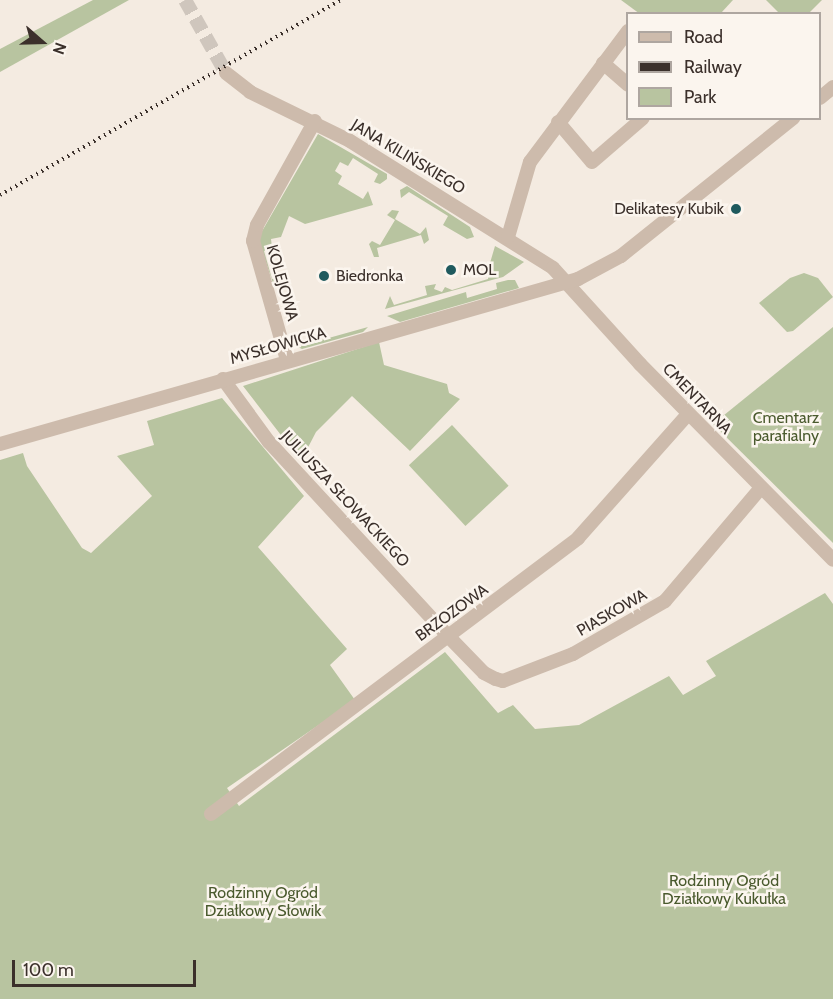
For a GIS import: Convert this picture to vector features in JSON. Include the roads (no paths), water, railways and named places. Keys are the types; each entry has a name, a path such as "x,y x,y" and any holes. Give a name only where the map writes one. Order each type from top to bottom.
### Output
{"street":[{"path":"508,237 530,162 626,32"},
{"path":"603,63 626,84"},
{"name":"JANA KILIŃSKIEGO","path":"226,73 250,92 315,121 508,237 553,268 567,282"},
{"path":"821,96 833,87"},
{"path":"558,122 592,162 641,120"},
{"name":"MYSŁOWICKA","path":"0,444 287,360 567,282 604,268 790,120"},
{"name":"KOLEJOWA","path":"287,360 253,241 257,225 315,121"},
{"name":"CMENTARNA","path":"567,282 688,414 833,560"},
{"name":"JULIUSZA SŁOWACKIEGO","path":"223,379 262,434 448,637"},
{"name":"BRZOZOWA","path":"211,814 448,637 593,524 688,414"},
{"name":"PIASKOWA","path":"448,637 484,673 503,681 594,645 665,601 761,489"}],"tunnel":[{"path":"185,0 226,73"}],"railway":[{"path":"0,195 341,0"}],"place":[{"name":"Delikatesy Kubik","path":"736,209"},
{"name":"MOL","path":"451,270"},
{"name":"Biedronka","path":"324,276"}],"park label":[{"name":"Cmentarz parafialny","path":"786,427"},
{"name":"Rodzinny Ogród Działkowy Kukułka","path":"724,890"},
{"name":"Rodzinny Ogród Działkowy Słowik","path":"263,902"}]}
